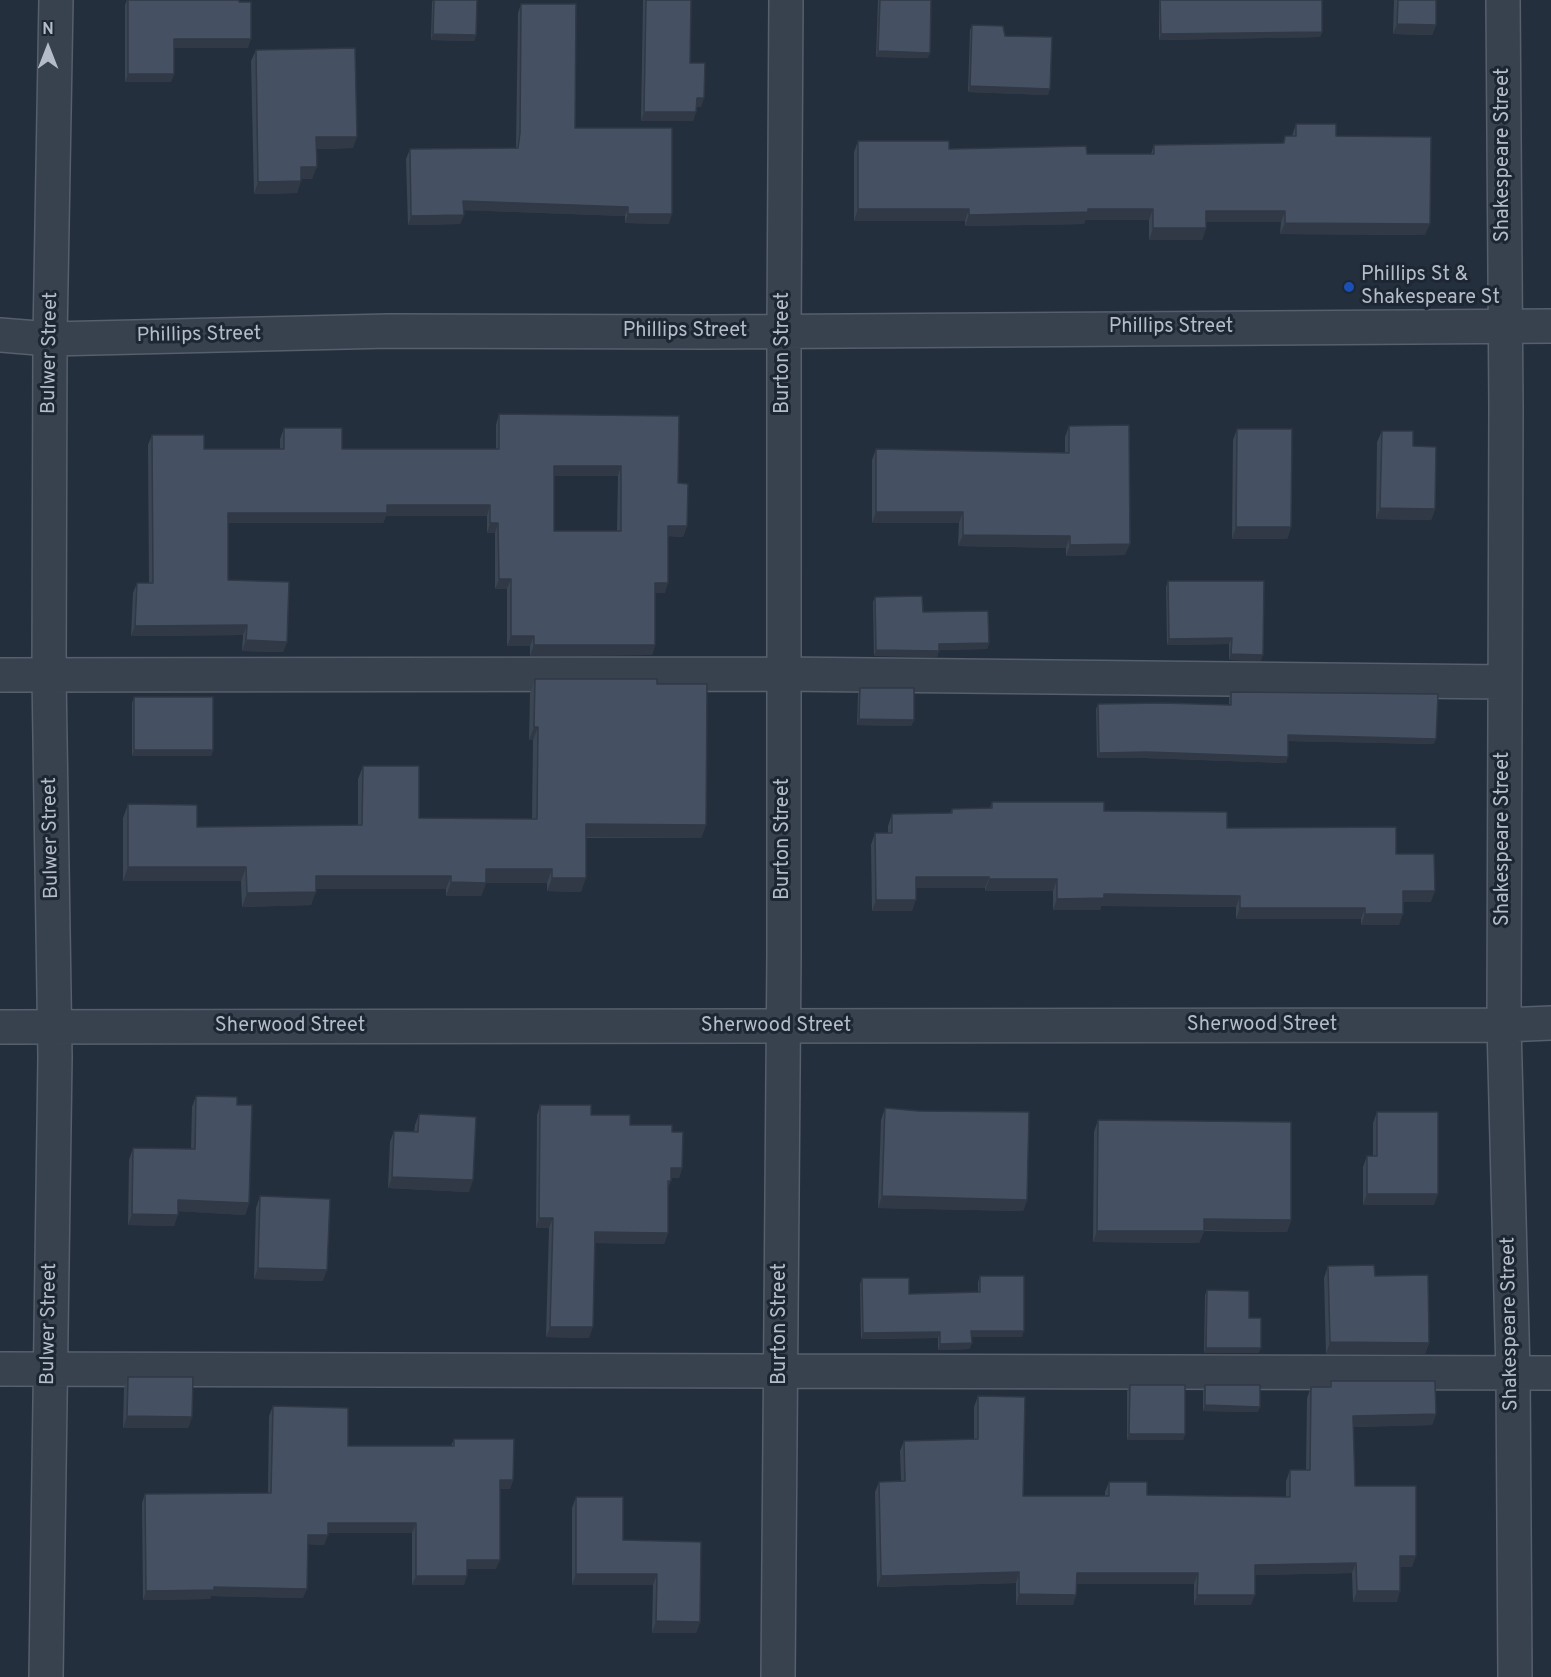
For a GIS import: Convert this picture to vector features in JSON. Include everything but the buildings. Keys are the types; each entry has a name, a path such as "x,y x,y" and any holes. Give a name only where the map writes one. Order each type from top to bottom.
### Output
{"street":[{"name":"Bulwer Street","path":"46,1677 54,1027 49,675 50,339 56,0"},
{"name":"Burton Street","path":"778,1677 783,1027 786,0"},
{"name":"Shakespeare Street","path":"1503,0 1504,1025 1513,1373 1515,1677"},
{"name":"Phillips Street","path":"0,335 50,339 389,332 784,332 1551,326"},
{"path":"0,675 783,674 1504,682"},
{"name":"Sherwood Street","path":"0,1027 783,1027 1551,1023"},
{"path":"0,1369 1551,1373"}],"place":[{"name":"Phillips St & Shakespeare St","path":"1349,287"}]}
